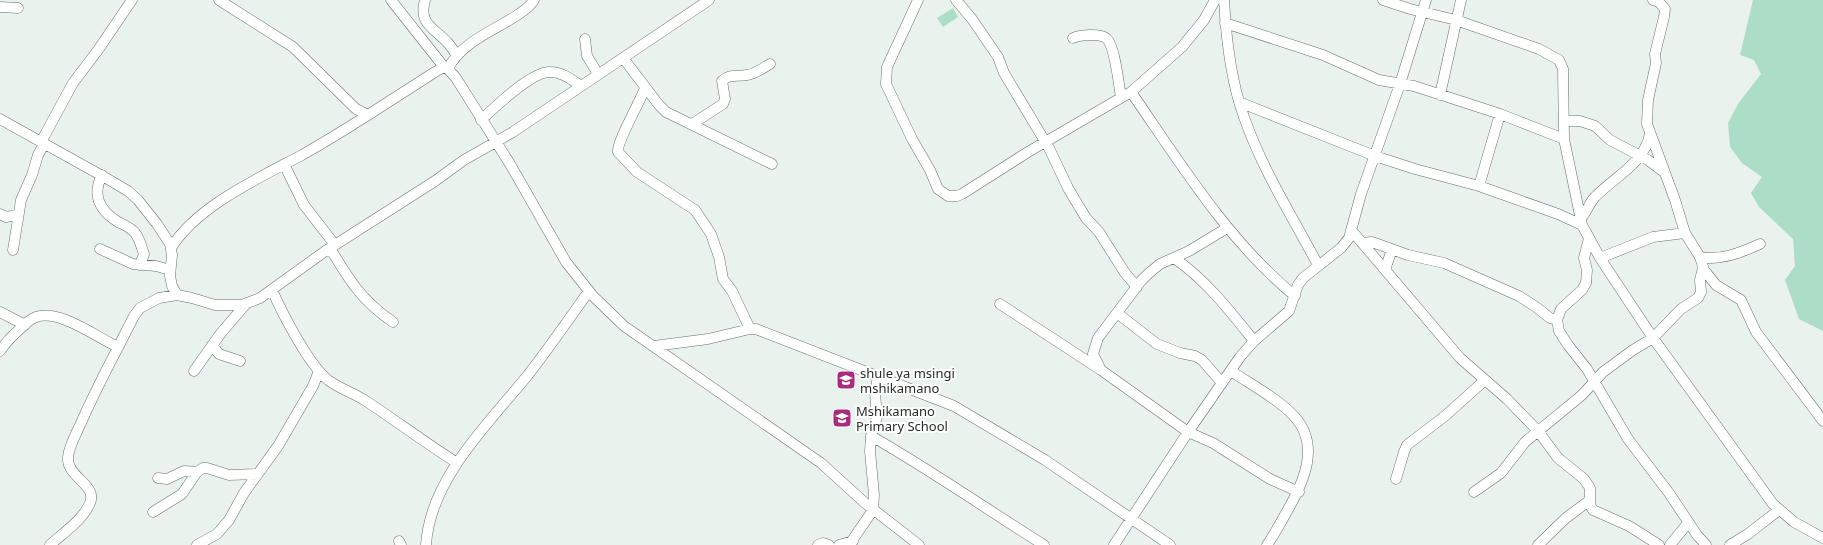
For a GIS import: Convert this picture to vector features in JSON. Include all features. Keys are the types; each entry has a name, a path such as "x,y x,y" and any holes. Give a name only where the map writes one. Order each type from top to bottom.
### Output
{"street":[{"path":"13,250 21,200 32,175 43,143 73,83 98,50 132,0"},
{"path":"219,0 293,48 356,109 368,115"},
{"path":"391,0 446,68 456,78 566,262 589,291 605,308 624,326 821,464 873,510 919,545"},
{"path":"425,0 423,11 425,20 447,42 457,56"},
{"path":"171,248 184,231 200,216 265,174 322,144 446,68 457,56 475,41 526,9 534,0"},
{"path":"50,545 82,516 90,503 92,496 90,490 73,474 69,467 68,455 96,389 140,308 159,298 177,295 216,305 246,304 260,298 332,246 428,185 464,160 496,143 709,0"},
{"path":"918,0 887,67 886,80 912,140 930,170 938,189 948,196 957,196 1045,142 1132,92 1182,47 1204,20 1215,0"},
{"path":"956,0 972,19 992,48 1004,73 1045,142 1086,218 1099,232 1125,273 1137,287"},
{"path":"1224,0 1225,23 1239,102 1252,140 1284,204 1318,264"},
{"path":"1383,0 1422,12 1428,12 1456,20 1539,49 1558,60 1563,69 1564,139 1582,222 1600,258 1653,338 1773,504 1794,522 1823,538"},
{"path":"1114,545 1230,371 1254,341 1289,311 1300,282 1318,264 1345,244 1352,231 1361,194 1376,156 1426,0"},
{"path":"1440,95 1461,0"},
{"path":"1658,1 1665,9 1665,13 1655,54 1656,63 1648,100 1647,124 1675,200 1684,233 1700,257 1703,268 1716,284 1740,300 1756,332 1823,421"},
{"path":"0,7 18,8"},
{"path":"1225,23 1323,55 1379,80 1414,86 1500,114 1564,139"},
{"path":"1073,38 1087,35 1104,37 1108,40 1112,51 1121,98"},
{"path":"584,40 587,56 598,74"},
{"path":"623,58 666,112 772,164"},
{"path":"692,124 723,104 725,99 722,82 725,78 735,75 747,75 770,64"},
{"path":"481,120 517,88 540,73 549,72 564,75 581,86"},
{"path":"646,88 618,144 618,152 634,170 695,210 700,216 713,238 719,257 723,279 732,291 750,329"},
{"path":"1132,92 1227,228 1267,272 1295,296"},
{"path":"1239,102 1376,156 1415,169 1479,186 1582,222"},
{"path":"1479,186 1500,114"},
{"path":"0,119 102,175 128,191 138,200 157,224 171,248 172,255 170,270 172,286 177,295"},
{"path":"1564,121 1580,121 1589,123 1610,140 1640,156 1664,172"},
{"path":"1582,222 1595,197 1623,174 1640,156 1648,142 1650,134"},
{"path":"284,164 304,205 332,246 362,297 393,322"},
{"path":"102,175 98,183 96,193 100,204 107,214 132,230 137,236 144,254 140,265"},
{"path":"0,214 12,217 18,215"},
{"path":"1101,370 1093,354 1098,338 1141,281 1157,265 1174,258 1227,228"},
{"path":"1352,231 1460,358 1507,399 1538,431 1558,458 1580,474 1588,484 1592,494 1590,506 1593,510 1629,526 1659,545"},
{"path":"1600,258 1653,237 1684,233"},
{"path":"1590,238 1584,258 1587,270 1586,285 1561,309 1557,320 1559,331 1563,339 1582,362 1628,439 1669,493 1688,523 1706,545"},
{"path":"1362,243 1372,242 1408,255 1444,263 1519,296 1550,318 1557,320"},
{"path":"1700,257 1716,259 1760,244"},
{"path":"100,249 123,260 140,265 156,266 170,270"},
{"path":"1385,270 1392,249"},
{"path":"1174,258 1197,277 1222,302 1254,341"},
{"path":"1474,492 1501,473 1525,442 1582,395 1594,381 1616,362 1653,338 1681,309 1698,298 1701,292 1700,280 1703,268"},
{"path":"272,290 285,318 319,371 328,380 365,401 457,463"},
{"path":"426,545 428,526 431,516 457,463 468,447 531,371 589,291"},
{"path":"194,371 212,345 246,304"},
{"path":"1000,304 1101,370 1188,432 1213,443 1270,479 1299,492"},
{"path":"0,312 25,325"},
{"path":"1117,313 1157,344 1180,353 1195,356 1202,360 1222,383"},
{"path":"0,351 12,335 34,318 44,316 69,321 118,347"},
{"path":"654,346 708,339 750,329 756,329 820,355 878,376 960,410 1045,460 1170,545"},
{"path":"212,345 218,354 240,361"},
{"path":"197,545 217,534 225,524 278,446 313,386 319,371"},
{"path":"1230,371 1284,406 1294,415 1306,435 1309,455 1307,470 1299,492 1267,545"},
{"path":"839,545 851,543 873,510 874,482 870,455 871,436 877,417 875,394 878,376"},
{"path":"1396,480 1407,445 1451,411 1485,380"},
{"path":"871,436 945,480 1003,520 1044,545"},
{"path":"158,478 167,479 184,471 197,472 207,468 228,475 258,474"},
{"path":"153,512 182,494 197,472"},
{"path":"859,498 874,482"},
{"path":"1538,545 1566,518 1590,500"},
{"path":"1730,545 1748,534 1779,510"},
{"path":"1670,545 1688,523"},
{"path":"818,545 823,543 829,545"}],"green space":[{"path":"1753,0 1823,0 1823,331 1799,319 1785,280 1795,266 1793,239 1759,207 1751,193 1762,177 1742,163 1730,147 1728,123 1738,104 1761,74 1754,60 1740,55"},
{"path":"953,8 958,17 943,27 937,18"}],"place":[{"name":"shule ya msingi mshikamano","path":"846,380"},
{"name":"Mshikamano Primary School","path":"842,418"}]}
